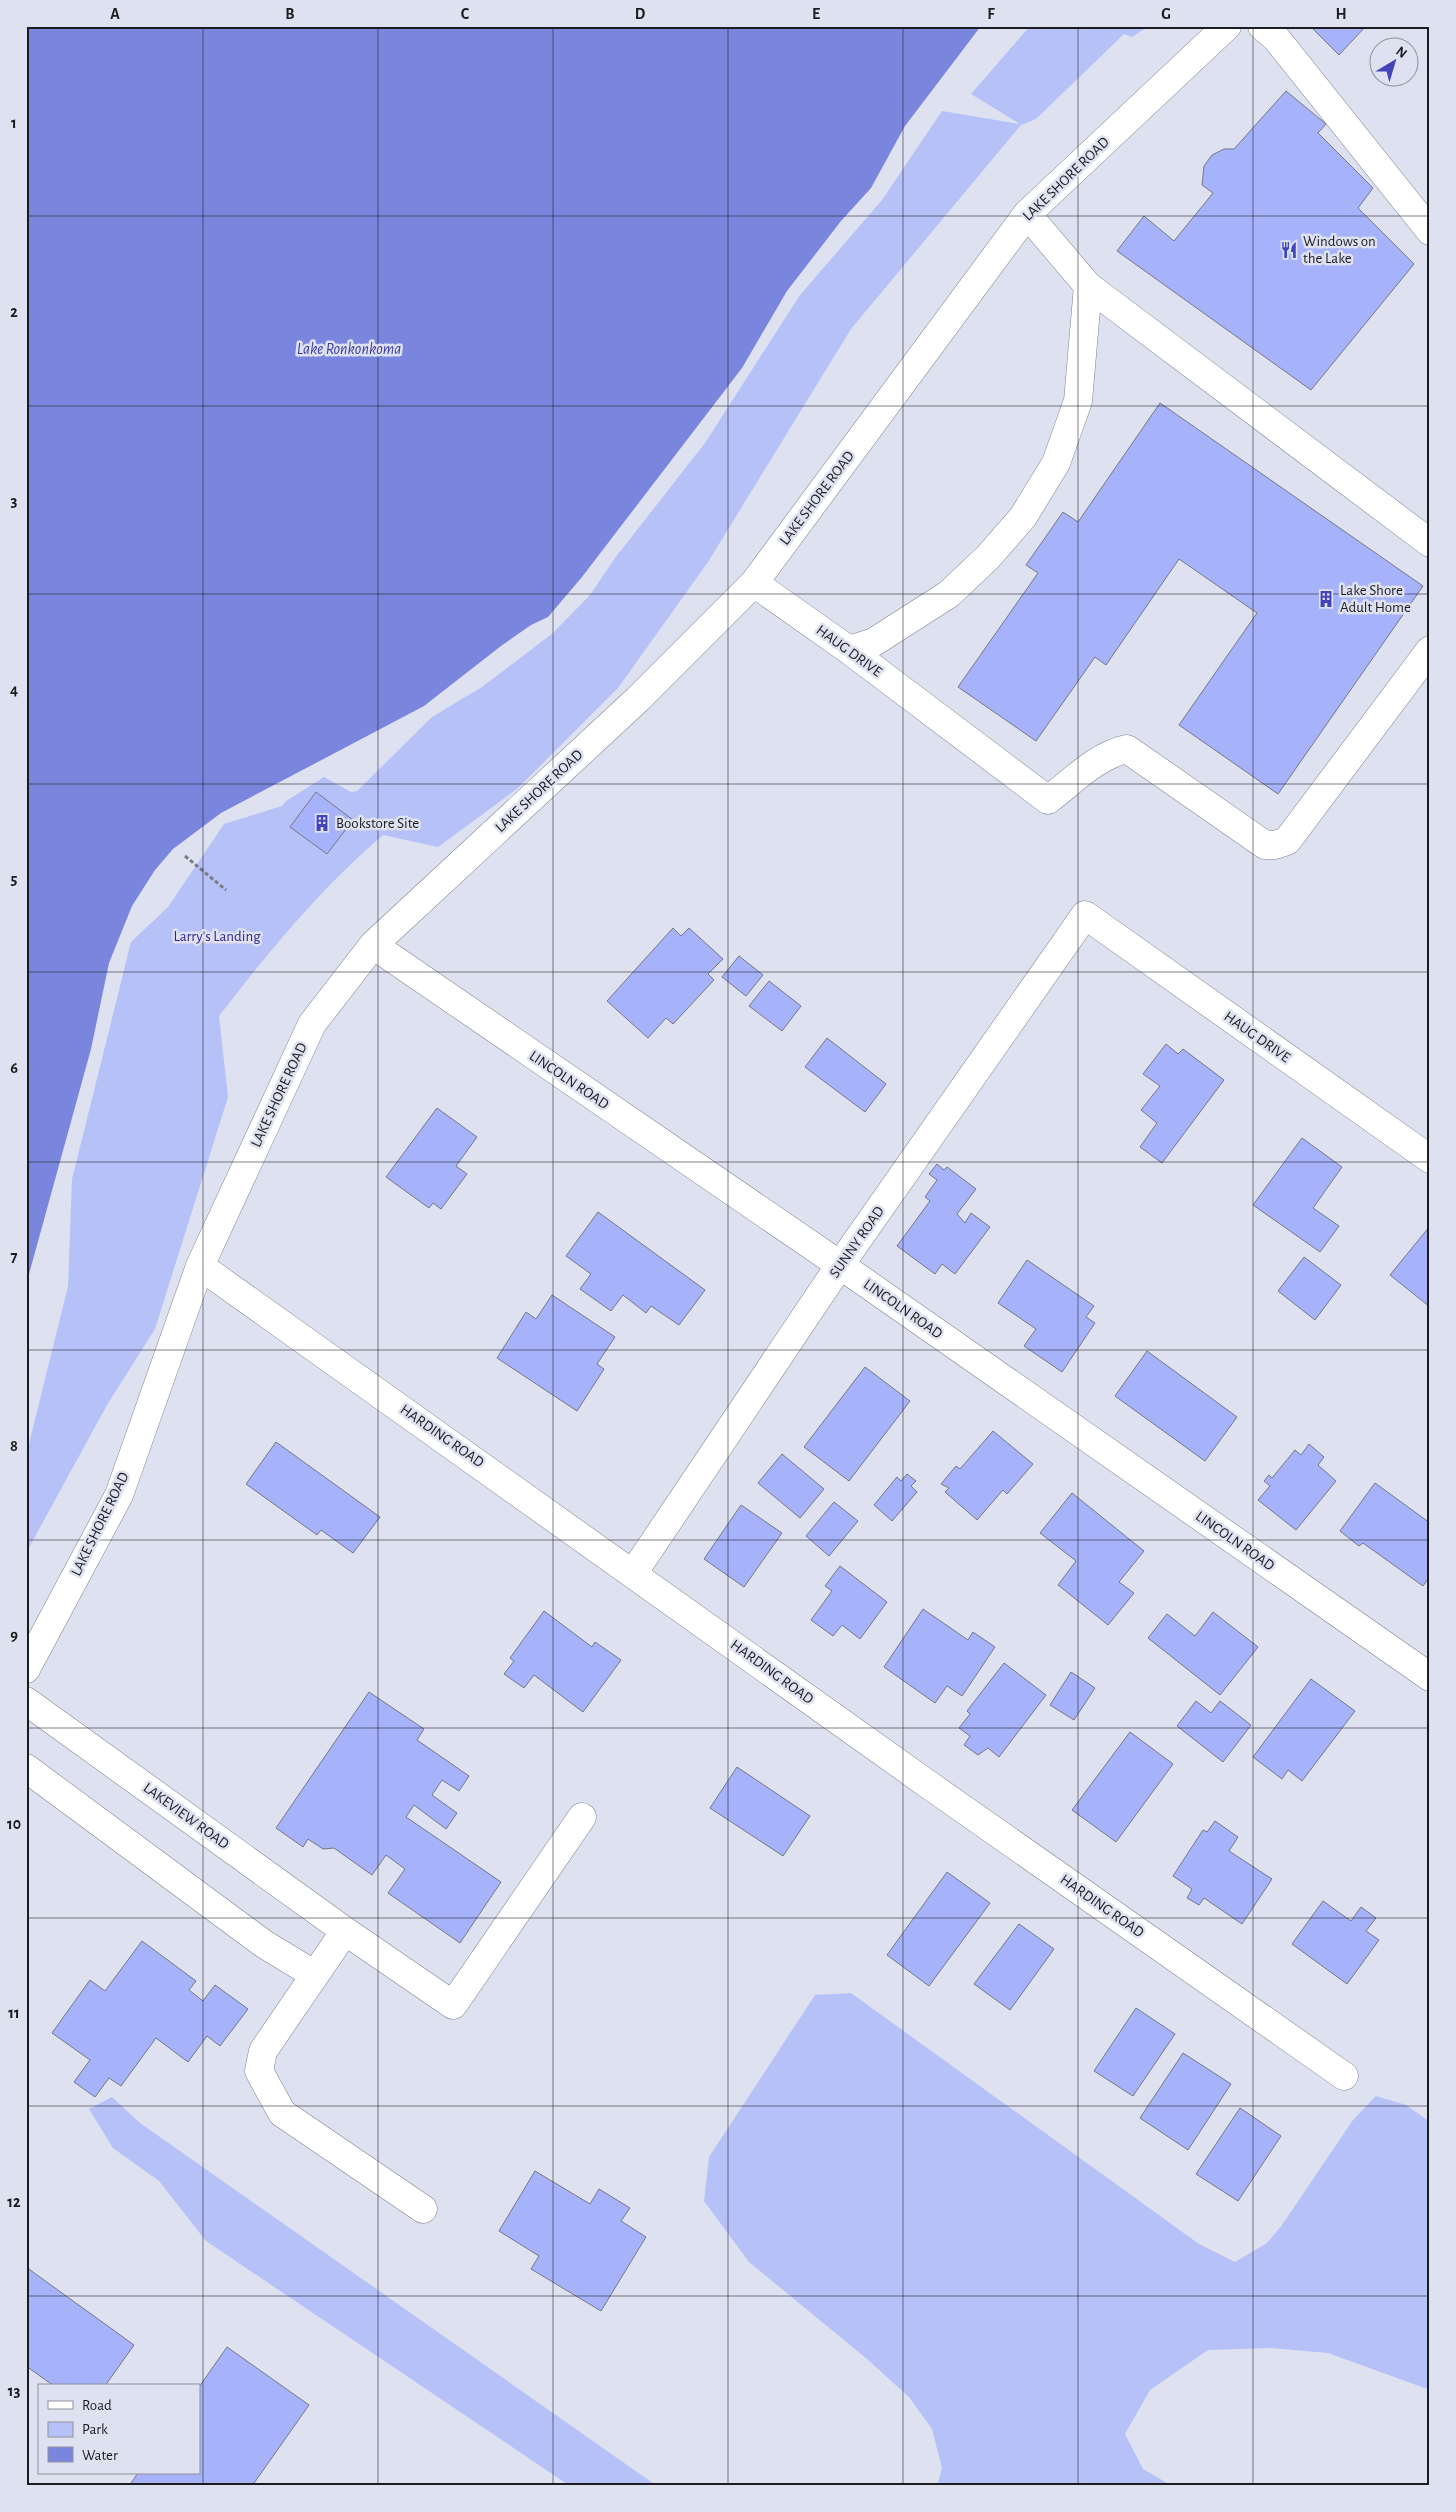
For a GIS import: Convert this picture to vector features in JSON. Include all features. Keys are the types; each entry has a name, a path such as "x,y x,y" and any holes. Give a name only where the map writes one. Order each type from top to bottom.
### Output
{"street":[{"name":"LAKE SHORE ROAD","path":"26,1669 118,1495 200,1266 312,1024 373,946 638,699 754,583 1027,214 1227,26"},
{"path":"1262,26 1276,38 1430,230"},
{"path":"1027,214 1088,286 1430,543"},
{"path":"848,650 874,642 949,594 988,557 1024,517 1056,463 1078,401 1088,286"},
{"name":"HAUG DRIVE","path":"754,583 848,650 1048,800 1101,759 1116,751 1127,749 1265,845 1275,845 1287,841 1430,650"},
{"name":"HAUG DRIVE","path":"1084,915 1430,1159"},
{"name":"SUNNY ROAD","path":"634,1572 840,1265 1084,915"},
{"name":"LINCOLN ROAD","path":"373,946 840,1265 1430,1677"},
{"name":"HARDING ROAD","path":"200,1266 634,1572 929,1785 1344,2076"},
{"name":"LAKEVIEW ROAD","path":"26,1701 345,1931 453,2005 582,1818"},
{"path":"26,1768 264,1944 315,1975"},
{"path":"345,1931 263,2051 259,2071 282,2113 423,2208"}],"path":[{"path":"185,856 226,890"}],"green space":[{"name":"Larry's Landing","path":"1030,26 1149,26 1132,37 1124,34 1036,119 1021,125 851,329 708,562 618,688 518,788 438,847 383,835 338,876 296,921 219,1016 228,1097 155,1329 107,1405 26,1553 26,1456 68,1286 72,1179 131,942 168,907 224,824 282,806 286,801 324,777 351,792 357,791 432,717 482,687 553,633 590,595 615,558 705,443 800,295 882,200 942,111 1020,124 971,94"},
{"path":"851,1993 1199,2244 1235,2262 1267,2243 1282,2225 1353,2120 1376,2096 1406,2105 1430,2122 1430,2390 1328,2353 1271,2348 1208,2350 1150,2390 1125,2434 1143,2469 1172,2486 937,2486 942,2468 932,2429 909,2397 867,2359 749,2262 704,2201 709,2157 815,1995"},
{"path":"112,2097 140,2123 657,2486 570,2486 206,2241 159,2181 113,2148 89,2109"}],"water":[{"name":"Lake Ronkonkoma","path":"26,26 981,26 905,126 871,188 841,221 787,291 742,368 582,577 548,617 531,625 501,646 424,706 221,813 173,849 155,870 132,906 109,963 91,1049 26,1285"}],"building":[{"path":"1310,26 1366,26 1339,55"},
{"path":"1286,91 1326,124 1318,133 1373,188 1358,208 1414,264 1311,390 1117,251 1144,216 1174,241 1213,193 1202,185 1204,166 1212,155 1224,149 1234,149"},
{"name":"Lake Shore Adult Home","path":"1160,403 1423,586 1278,794 1179,725 1257,613 1179,559 1106,665 1095,657 1036,741 958,687 1038,573 1026,565 1063,512 1078,522"},
{"name":"Bookstore Site","path":"316,792 353,820 327,854 290,827"},
{"path":"673,928 681,936 689,928 723,959 708,974 714,980 673,1024 666,1018 648,1038 607,1001"},
{"path":"739,956 763,975 746,996 722,977"},
{"path":"769,981 801,1006 782,1031 749,1006"},
{"path":"827,1038 886,1084 865,1112 805,1067"},
{"path":"1166,1044 1178,1054 1183,1049 1224,1080 1162,1163 1140,1147 1157,1123 1141,1110 1160,1086 1143,1074"},
{"path":"437,1108 477,1137 456,1166 467,1174 441,1209 433,1203 429,1208 386,1177"},
{"path":"1302,1138 1342,1167 1313,1208 1339,1226 1320,1252 1253,1205"},
{"path":"937,1164 944,1170 947,1167 976,1189 957,1214 965,1223 971,1213 990,1227 955,1274 942,1264 935,1274 897,1246 930,1201 925,1197 937,1180 929,1174"},
{"path":"598,1212 705,1290 679,1325 651,1306 646,1313 623,1295 611,1311 580,1289 591,1274 566,1256"},
{"path":"1430,1226 1430,1307 1390,1275"},
{"path":"1304,1257 1341,1285 1315,1320 1278,1291"},
{"path":"1027,1260 1094,1306 1086,1317 1095,1323 1062,1372 1024,1346 1036,1329 998,1303"},
{"path":"552,1295 615,1337 597,1364 604,1369 577,1411 497,1358 526,1312 536,1319"},
{"path":"1147,1351 1237,1417 1205,1461 1115,1396"},
{"path":"865,1367 910,1401 849,1481 804,1447"},
{"path":"993,1431 1033,1464 1007,1494 1003,1490 977,1520 945,1492 949,1488 941,1484 956,1466 960,1469"},
{"path":"276,1442 380,1517 353,1553 321,1530 317,1535 246,1484"},
{"path":"1309,1444 1324,1457 1318,1465 1336,1481 1296,1530 1258,1500 1270,1486 1264,1481 1269,1475 1272,1478 1295,1450 1301,1455"},
{"path":"782,1454 824,1489 800,1518 758,1483"},
{"path":"907,1474 916,1481 911,1486 917,1492 892,1521 874,1505 897,1477 901,1481"},
{"path":"1375,1483 1430,1523 1430,1576 1423,1586 1363,1543 1359,1546 1340,1531"},
{"path":"1072,1493 1144,1551 1119,1582 1134,1593 1108,1625 1058,1585 1076,1561 1040,1533"},
{"path":"834,1502 858,1521 829,1556 806,1536"},
{"path":"741,1505 782,1533 744,1587 704,1559"},
{"path":"840,1566 887,1602 860,1639 842,1625 833,1636 811,1620 832,1591 825,1586"},
{"path":"923,1609 968,1640 973,1632 995,1647 962,1696 947,1686 935,1703 884,1667"},
{"path":"544,1611 592,1647 595,1642 621,1660 583,1712 534,1675 524,1688 504,1674 514,1661 510,1658"},
{"path":"1213,1612 1258,1647 1220,1695 1148,1638 1167,1614 1195,1636"},
{"path":"1004,1663 1046,1695 999,1757 988,1748 978,1755 964,1745 970,1736 959,1728 970,1714 967,1711"},
{"path":"1071,1672 1095,1688 1074,1720 1050,1705"},
{"path":"1311,1679 1355,1711 1302,1781 1288,1770 1282,1779 1253,1757"},
{"path":"369,1692 424,1729 417,1740 469,1776 459,1791 442,1780 432,1795 457,1813 446,1829 414,1805 406,1817 501,1882 460,1943 388,1893 405,1869 386,1855 372,1875 334,1848 323,1849 308,1839 303,1847 276,1828"},
{"path":"1196,1701 1211,1713 1220,1701 1251,1725 1223,1762 1177,1726"},
{"path":"1130,1732 1173,1764 1116,1842 1072,1810"},
{"path":"737,1767 810,1816 783,1856 710,1808"},
{"path":"1215,1821 1238,1837 1229,1851 1272,1879 1242,1924 1204,1898 1199,1905 1187,1898 1192,1889 1173,1876 1203,1830 1207,1832"},
{"path":"947,1872 990,1903 929,1986 887,1955"},
{"path":"1323,1901 1351,1921 1361,1907 1376,1918 1366,1931 1379,1940 1347,1984 1292,1944"},
{"path":"1019,1924 1054,1949 1010,2010 974,1984"},
{"path":"142,1941 196,1981 189,1990 203,2001 215,1985 248,2009 220,2046 207,2036 188,2062 156,2038 121,2086 109,2078 95,2097 74,2082 90,2060 52,2033 90,1980 105,1991"},
{"path":"1136,2008 1175,2034 1133,2096 1094,2071"},
{"path":"1183,2053 1231,2084 1188,2150 1140,2118"},
{"path":"1240,2108 1281,2136 1238,2201 1196,2174"},
{"path":"535,2171 590,2204 599,2189 630,2208 621,2221 646,2237 601,2311 531,2269 539,2256 499,2231"},
{"path":"26,2267 134,2345 106,2384 51,2384 26,2366"},
{"path":"227,2347 309,2405 252,2486 129,2486 137,2474 200,2474 200,2386"}],"place":[{"name":"Windows on the Lake","path":"1289,250"},
{"name":"Lake Shore Adult Home","path":"1326,599"},
{"name":"Bookstore Site","path":"322,823"}]}
